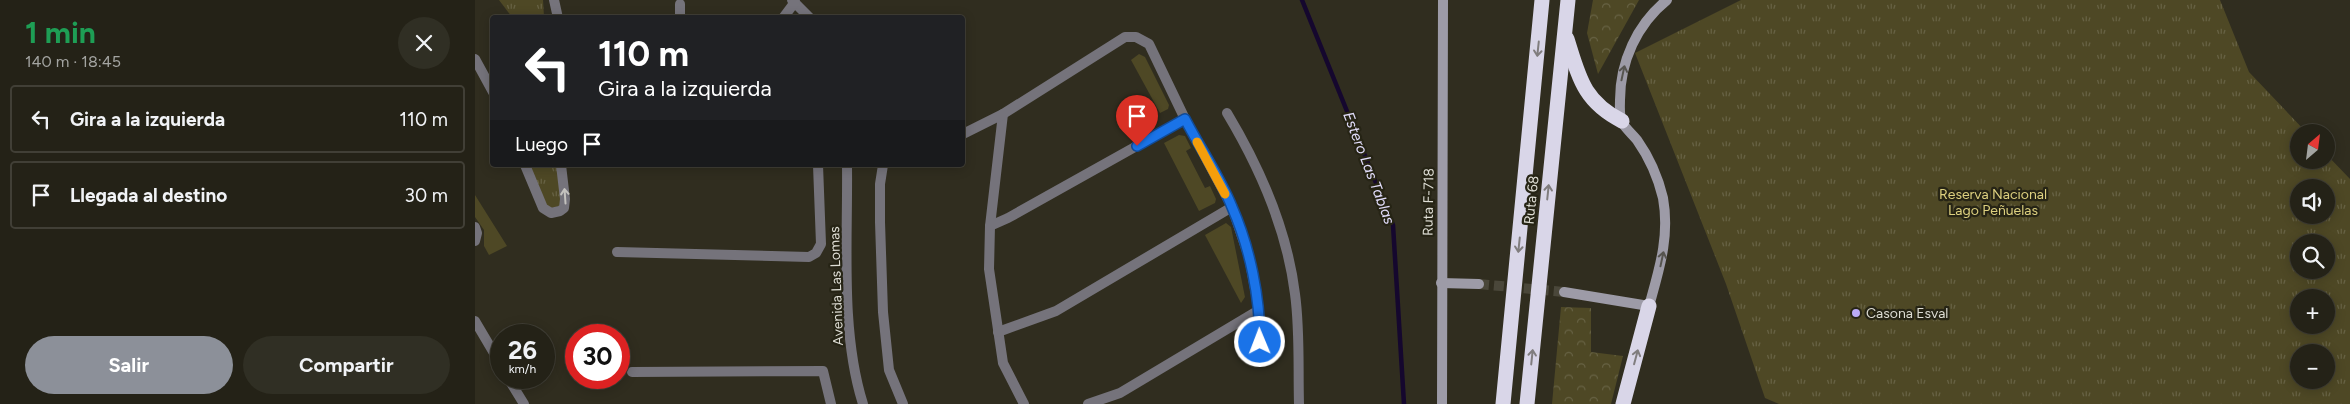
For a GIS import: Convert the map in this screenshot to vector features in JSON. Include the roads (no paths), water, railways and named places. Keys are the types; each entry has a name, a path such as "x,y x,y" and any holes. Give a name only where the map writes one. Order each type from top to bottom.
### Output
{"highway":[{"name":"Ruta 68","path":"1503,404 1542,0"},
{"name":"Ruta 68","path":"1527,404 1568,0"},
{"path":"1565,29 1573,64 1582,85 1603,110 1621,122"},
{"path":"1623,404 1649,306"}],"street":[{"path":"554,0 557,15"},
{"name":"Ruta F-718","path":"1441,404 1443,0"},
{"path":"1564,292 1649,306 1664,251 1665,215 1658,181 1651,164 1638,142 1621,122 1620,92 1627,56 1644,24 1667,0"},
{"path":"785,15 794,1 804,15"},
{"path":"680,4 680,15"},
{"path":"965,133 1003,114 1125,37 1136,37 1149,44 1185,119 1232,207 1249,257 1259,310 1260,342"},
{"path":"475,59 490,86"},
{"path":"1227,113 1245,143 1267,189 1285,246 1295,292 1299,404"},
{"path":"1003,114 990,226 989,269 1003,363 1024,404"},
{"path":"990,226 1008,218 1185,119"},
{"path":"526,167 543,208 551,213 561,211 564,208 565,199 561,167"},
{"path":"617,252 809,257 816,252 821,244 817,167"},
{"name":"Avenida Las Lomas","path":"847,167 849,333 856,380 863,404"},
{"path":"883,167 880,184 880,222 883,312 889,370 903,404"},
{"path":"998,332 1056,311 1232,207"},
{"path":"475,227 477,232 475,242"},
{"path":"1441,283 1479,284"},
{"path":"1087,404 1120,393 1259,310"},
{"path":"475,321 490,346"},
{"path":"632,372 823,371 831,404"},
{"path":"515,389 524,404"}],"waterway":[{"name":"Estero Las Tablas","path":"1302,0 1393,225 1404,404"}],"tunnel":[{"path":"1479,284 1564,292"}],"place":[{"name":"Casona Esval","path":"1856,313"}],"park label":[{"name":"Reserva Nacional Lago Peñuelas","path":"1993,202"}]}
